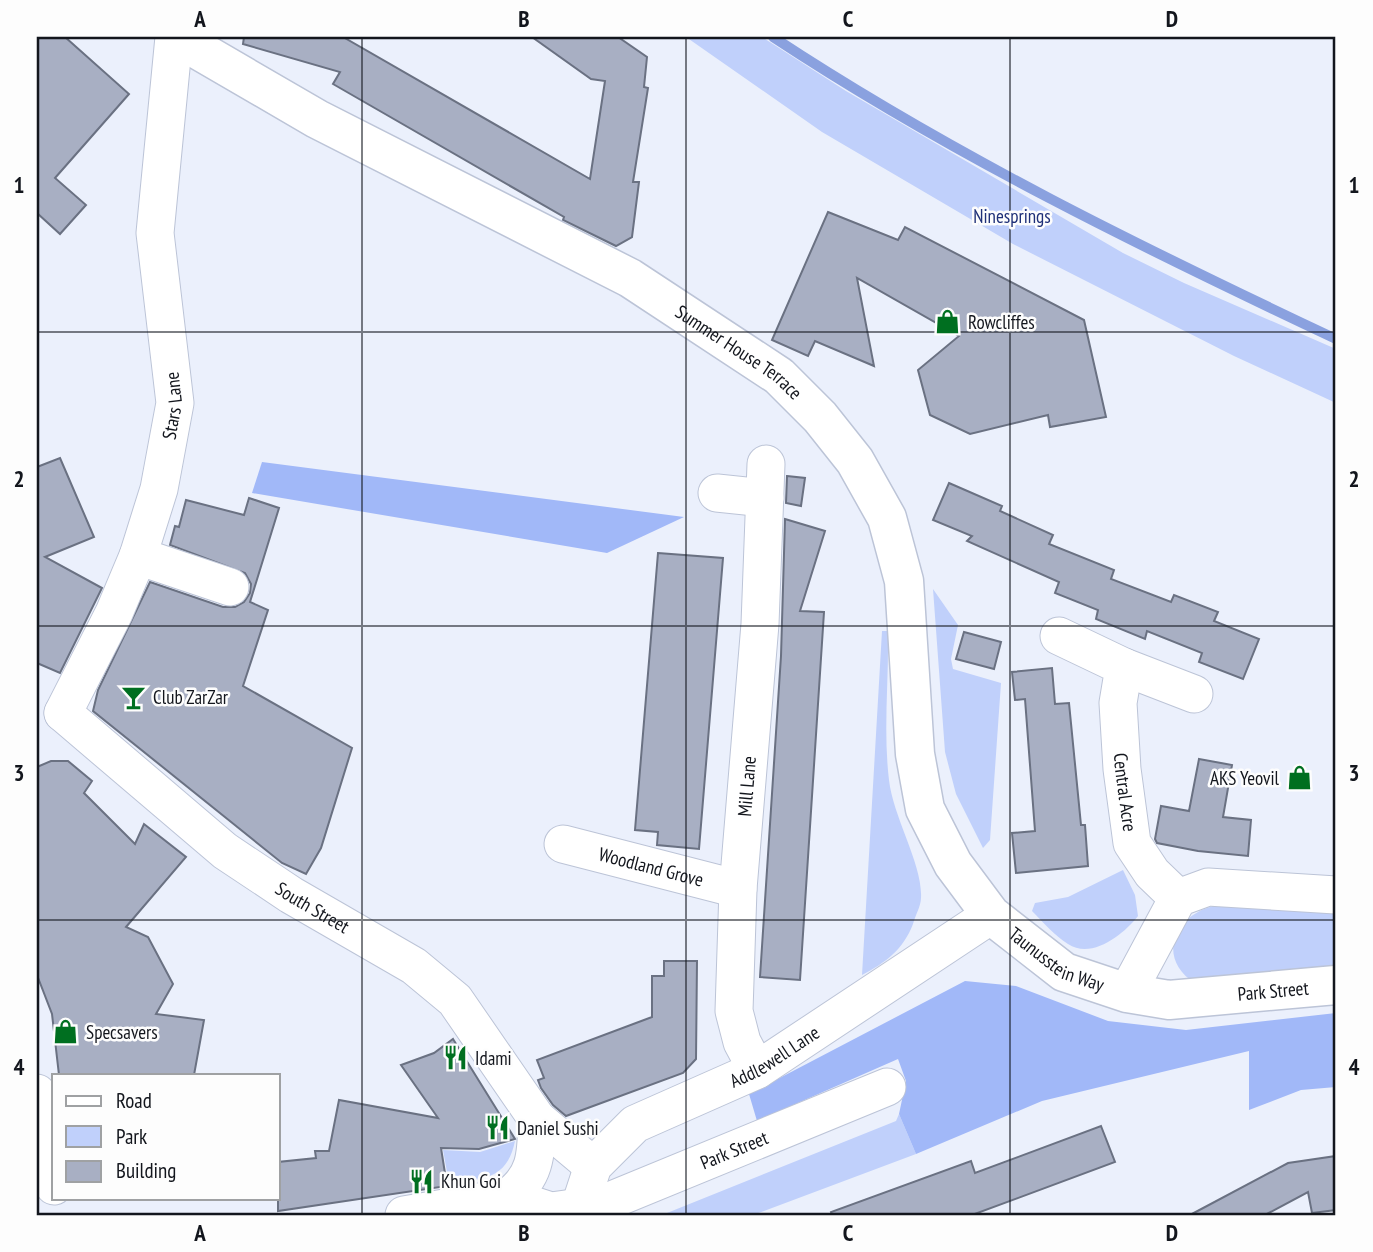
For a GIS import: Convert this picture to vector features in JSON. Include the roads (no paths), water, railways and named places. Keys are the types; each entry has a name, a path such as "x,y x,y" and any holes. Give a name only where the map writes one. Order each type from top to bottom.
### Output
{"street":[{"name":"Stars Lane","path":"50,714 114,613 138,556 159,489 175,403 156,233 175,37"},
{"name":"Summer House Terrace","path":"175,37 317,118 630,278 779,376 820,417 855,461 887,518 904,581 915,754 925,808 953,864 991,915"},
{"name":"Mill Lane","path":"717,493 766,481 760,624 738,889 734,1011 742,1042 757,1070"},
{"path":"138,556 230,587"},
{"path":"1059,636 1125,667 1194,694"},
{"name":"Central Acre","path":"1125,667 1118,703 1122,769 1132,843 1152,873 1178,898"},
{"name":"South Street","path":"50,714 225,851 291,895 414,966 455,1000 537,1119 593,1166"},
{"name":"Woodland Grove","path":"563,844 738,889"},
{"path":"1127,993 1178,898 1208,887 1336,895"},
{"name":"Taunusstein Way","path":"991,915 1064,972 1127,993"},
{"name":"Addlewell Lane","path":"577,1212 593,1166 635,1124 757,1070 991,915"},
{"name":"Park Street","path":"1127,993 1170,1000 1336,985"},
{"name":"Park Street","path":"508,1197 551,1211 577,1212 887,1087"},
{"path":"37,1093 52,1175"},
{"path":"404,1215 508,1197 524,1185 536,1158 537,1119"}],"waterway":[{"path":"773,37 909,121 1049,198 1336,339"}],"place":[{"name":"Rowcliffes","path":"948,322"},
{"name":"Club ZarZar","path":"133,697"},
{"name":"AKS Yeovil","path":"1299,778"},
{"name":"Specsavers","path":"66,1032"},
{"name":"Idami","path":"455,1058"},
{"name":"Daniel Sushi","path":"497,1128"},
{"name":"Khun Goi","path":"421,1181"}],"park label":[{"name":"Ninesprings","path":"1012,216"}]}
